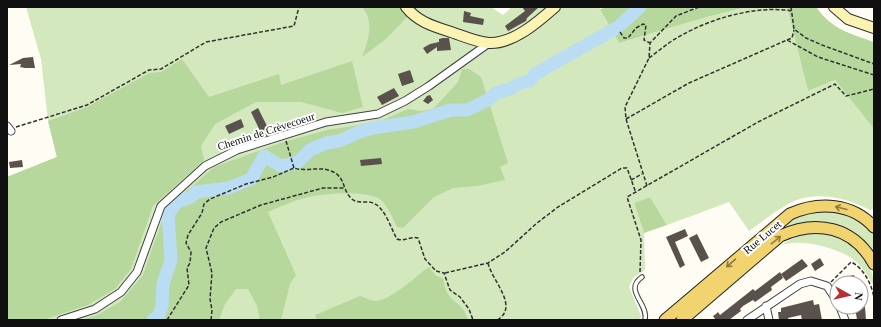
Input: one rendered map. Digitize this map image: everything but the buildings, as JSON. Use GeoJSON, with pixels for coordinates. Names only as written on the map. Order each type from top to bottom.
{"type":"FeatureCollection","features":[{"type":"Feature","properties":{"kind":"main road","name":"Rue Lucet"},"geometry":{"type":"LineString","coordinates":[[665,320],[778,222],[796,211],[820,205],[842,208],[861,216],[874,227]]}},
{"type":"Feature","properties":{"kind":"main road","name":"Rue Lucet"},"geometry":{"type":"LineString","coordinates":[[682,320],[780,236],[793,230],[816,227],[843,233],[856,241],[867,252],[874,264]]}},
{"type":"Feature","properties":{"kind":"street"},"geometry":{"type":"LineString","coordinates":[[406,7],[428,25],[488,42],[512,38],[555,7]]}},
{"type":"Feature","properties":{"kind":"street"},"geometry":{"type":"LineString","coordinates":[[834,7],[848,18],[874,28]]}},
{"type":"Feature","properties":{"kind":"street","name":"Chemin de Crèvecoeur"},"geometry":{"type":"LineString","coordinates":[[61,320],[95,309],[121,292],[137,272],[161,206],[206,166],[237,150],[326,122],[378,114],[385,111],[429,86],[488,42]]}},
{"type":"Feature","properties":{"kind":"street"},"geometry":{"type":"LineString","coordinates":[[747,320],[766,306],[805,282],[811,281],[827,286],[829,289]]}},
{"type":"Feature","properties":{"kind":"street"},"geometry":{"type":"LineString","coordinates":[[766,306],[769,320]]}},
{"type":"Feature","properties":{"kind":"lane"},"geometry":{"type":"LineString","coordinates":[[642,277],[635,285],[635,290],[646,313],[645,320]]}},
{"type":"Feature","properties":{"kind":"path"},"geometry":{"type":"LineString","coordinates":[[10,128],[48,118],[87,105],[148,70],[161,69],[206,42],[294,26],[299,7]]}},
{"type":"Feature","properties":{"kind":"path"},"geometry":{"type":"LineString","coordinates":[[691,10],[695,7]]}},
{"type":"Feature","properties":{"kind":"path"},"geometry":{"type":"LineString","coordinates":[[647,186],[626,119],[625,107],[649,58],[650,43],[676,16],[699,7]]}},
{"type":"Feature","properties":{"kind":"path"},"geometry":{"type":"LineString","coordinates":[[626,119],[690,83],[792,38],[794,29],[791,7]]}},
{"type":"Feature","properties":{"kind":"path"},"geometry":{"type":"LineString","coordinates":[[649,58],[682,35],[720,19],[768,9],[792,11]]}},
{"type":"Feature","properties":{"kind":"path"},"geometry":{"type":"LineString","coordinates":[[620,32],[624,38],[628,38],[636,28],[643,24],[646,25],[644,40],[650,43]]}},
{"type":"Feature","properties":{"kind":"path"},"geometry":{"type":"LineString","coordinates":[[794,29],[806,38],[874,64]]}},
{"type":"Feature","properties":{"kind":"path"},"geometry":{"type":"LineString","coordinates":[[787,40],[818,57],[874,75]]}},
{"type":"Feature","properties":{"kind":"path"},"geometry":{"type":"LineString","coordinates":[[638,280],[641,264],[641,240],[627,197],[758,122],[835,84],[846,96],[874,89]]}},
{"type":"Feature","properties":{"kind":"path"},"geometry":{"type":"LineString","coordinates":[[284,136],[294,168]]}},
{"type":"Feature","properties":{"kind":"path"},"geometry":{"type":"LineString","coordinates":[[167,320],[189,285],[187,268],[190,263],[191,252],[186,243],[188,235],[202,213],[204,204],[210,199],[239,186],[273,177],[294,168],[299,170],[323,168],[333,171],[343,179],[345,188],[351,198],[357,202],[374,203],[381,208],[396,239],[401,241],[415,237],[418,238],[425,258],[436,271],[444,274],[488,264],[505,252],[537,223],[558,207],[622,168],[627,168],[636,193]]}},
{"type":"Feature","properties":{"kind":"path"},"geometry":{"type":"LineString","coordinates":[[631,180],[642,174]]}},
{"type":"Feature","properties":{"kind":"path"},"geometry":{"type":"LineString","coordinates":[[211,320],[212,310],[210,299],[212,273],[206,248],[214,228],[221,222],[261,205],[323,188],[345,188]]}},
{"type":"Feature","properties":{"kind":"path"},"geometry":{"type":"LineString","coordinates":[[827,286],[851,262],[862,273],[872,287],[874,298]]}},
{"type":"Feature","properties":{"kind":"path"},"geometry":{"type":"LineString","coordinates":[[488,264],[489,270],[501,288],[505,305],[505,314],[497,320]]}},
{"type":"Feature","properties":{"kind":"path"},"geometry":{"type":"LineString","coordinates":[[444,274],[450,290],[464,303],[473,320]]}},
{"type":"Feature","properties":{"kind":"green space"},"geometry":{"type":"Polygon","coordinates":[[[26,7],[491,7],[503,15],[512,7],[599,7],[619,43],[707,17],[747,7],[787,7],[808,91],[835,80],[874,129],[874,209],[870,210],[851,202],[831,197],[810,197],[790,203],[749,231],[729,202],[667,225],[650,197],[634,203],[644,233],[645,270],[633,278],[629,287],[641,316],[640,320],[7,320],[7,177],[57,157],[48,121],[41,59],[26,7]]]}},
{"type":"Feature","properties":{"kind":"green space"},"geometry":{"type":"Polygon","coordinates":[[[362,7],[401,7],[408,16],[386,39],[362,57],[368,38],[369,25],[366,13],[362,7]]]}},
{"type":"Feature","properties":{"kind":"green space"},"geometry":{"type":"Polygon","coordinates":[[[608,7],[693,7],[694,9],[699,7],[747,7],[707,17],[619,43],[600,9],[608,7]]]}},
{"type":"Feature","properties":{"kind":"green space"},"geometry":{"type":"Polygon","coordinates":[[[787,7],[816,7],[822,15],[835,26],[874,42],[874,129],[835,80],[808,91],[787,7]]]}},
{"type":"Feature","properties":{"kind":"green space"},"geometry":{"type":"Polygon","coordinates":[[[182,59],[209,97],[279,74],[281,85],[352,61],[363,107],[342,113],[301,102],[256,102],[215,124],[201,146],[204,160],[153,206],[131,269],[115,289],[88,305],[43,320],[7,320],[7,177],[57,157],[48,121],[87,107],[149,73],[161,72],[182,59]]]}},
{"type":"Feature","properties":{"kind":"green space"},"geometry":{"type":"Polygon","coordinates":[[[462,69],[469,69],[481,77],[508,163],[500,167],[505,180],[477,186],[453,188],[434,197],[403,228],[397,227],[388,209],[381,200],[367,195],[346,193],[304,198],[268,212],[296,275],[290,284],[281,320],[260,320],[257,306],[248,289],[236,289],[225,304],[219,320],[82,320],[97,315],[120,302],[143,275],[166,209],[214,167],[283,142],[327,130],[378,122],[408,109],[421,111],[433,109],[458,82],[462,69]]]}},
{"type":"Feature","properties":{"kind":"green space"},"geometry":{"type":"Polygon","coordinates":[[[650,197],[667,225],[644,233],[634,203],[650,197]]]}},
{"type":"Feature","properties":{"kind":"green space"},"geometry":{"type":"Polygon","coordinates":[[[827,211],[854,218],[867,226],[874,236],[874,252],[864,240],[853,232],[828,222],[801,224],[787,228],[774,235],[786,224],[798,217],[811,213],[827,211]]]}},
{"type":"Feature","properties":{"kind":"green space"},"geometry":{"type":"Polygon","coordinates":[[[813,232],[834,237],[854,248],[862,256],[873,275],[874,286],[869,275],[853,259],[838,251],[809,243],[790,243],[780,246],[801,235],[813,232]]]}},
{"type":"Feature","properties":{"kind":"green space"},"geometry":{"type":"Polygon","coordinates":[[[429,267],[436,276],[443,278],[447,292],[451,298],[464,310],[468,320],[317,320],[315,315],[360,296],[375,301],[389,296],[404,287],[429,267]]]}},
{"type":"Feature","properties":{"kind":"waterway"},"geometry":{"type":"LineString","coordinates":[[153,320],[159,315],[162,306],[163,284],[171,260],[168,214],[177,202],[191,197],[196,192],[228,188],[251,179],[264,156],[281,166],[298,162],[310,150],[326,143],[339,141],[359,132],[373,128],[413,122],[451,110],[467,110],[488,100],[496,93],[510,89],[520,83],[530,81],[535,74],[618,27],[640,7]]}}]}
